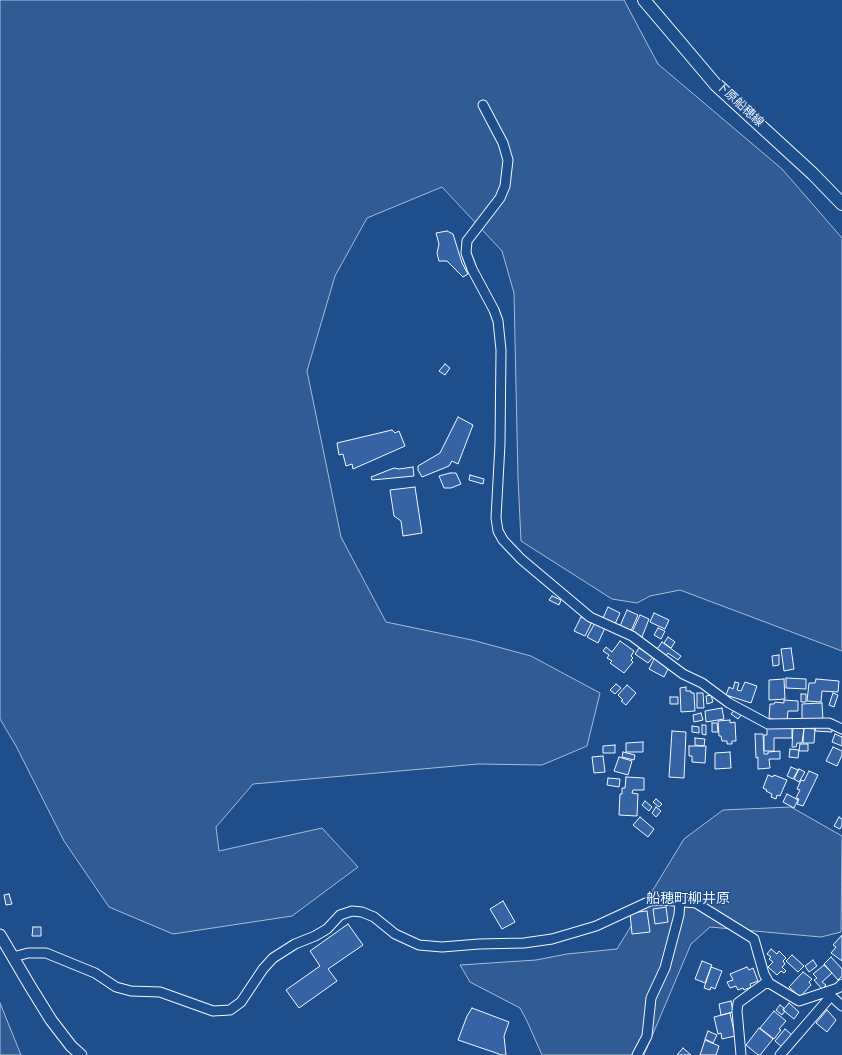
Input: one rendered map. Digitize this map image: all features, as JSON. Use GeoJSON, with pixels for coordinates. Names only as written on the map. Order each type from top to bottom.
{"type":"FeatureCollection","features":[{"type":"Feature","properties":{"kind":"main road","name":"下原船穂線"},"geometry":{"type":"LineString","coordinates":[[644,0],[716,85],[813,174],[842,204]]}},
{"type":"Feature","properties":{"kind":"street"},"geometry":{"type":"LineString","coordinates":[[483,105],[502,143],[508,160],[505,186],[500,198],[466,241],[466,253],[472,269],[498,320],[501,350],[500,444],[496,518],[498,531],[503,540],[521,559],[590,617],[632,636],[683,674],[702,682],[729,703],[768,724],[829,723],[842,729]]}},
{"type":"Feature","properties":{"kind":"street"},"geometry":{"type":"LineString","coordinates":[[13,957],[28,953],[46,953],[95,973],[116,987],[131,991],[160,992],[213,1011],[230,1010],[241,1002],[272,958],[295,944],[315,936],[326,929],[340,915],[352,912],[362,912],[374,917],[395,934],[419,945],[442,947],[524,943],[552,939],[596,926],[650,901],[663,900],[696,903],[754,939],[768,983],[799,1001],[830,994]]}},
{"type":"Feature","properties":{"kind":"street"},"geometry":{"type":"LineString","coordinates":[[637,1055],[646,1036],[651,998],[665,968],[679,915],[680,901]]}},
{"type":"Feature","properties":{"kind":"street"},"geometry":{"type":"LineString","coordinates":[[0,935],[51,1020],[71,1046],[81,1055]]}},
{"type":"Feature","properties":{"kind":"street"},"geometry":{"type":"LineString","coordinates":[[741,1055],[737,1011],[738,1003],[764,984],[768,983]]}},
{"type":"Feature","properties":{"kind":"street"},"geometry":{"type":"LineString","coordinates":[[793,1055],[783,1052],[830,994],[842,984]]}},
{"type":"Feature","properties":{"kind":"street"},"geometry":{"type":"LineString","coordinates":[[830,994],[842,1006]]}},
{"type":"Feature","properties":{"kind":"shaded area"},"geometry":{"type":"Polygon","coordinates":[[[0,0],[624,0],[658,64],[782,169],[842,238],[842,651],[680,590],[650,596],[637,603],[612,599],[521,541],[518,478],[514,293],[502,251],[442,187],[367,218],[335,276],[307,371],[341,537],[386,622],[472,640],[531,656],[600,693],[587,746],[542,765],[478,764],[253,784],[216,827],[219,851],[322,828],[358,867],[292,916],[173,934],[109,907],[64,841],[16,746],[0,719],[0,0]]]}},
{"type":"Feature","properties":{"kind":"shaded area"},"geometry":{"type":"Polygon","coordinates":[[[791,807],[842,836],[841,932],[821,937],[710,927],[691,944],[644,1055],[542,1055],[520,1008],[470,982],[460,965],[536,960],[567,954],[617,949],[684,839],[723,810],[791,807]]]}},
{"type":"Feature","properties":{"kind":"shaded area"},"geometry":{"type":"Polygon","coordinates":[[[0,1003],[21,1055],[0,1055],[0,1003]]]}},
{"type":"Feature","properties":{"kind":"building"},"geometry":{"type":"Polygon","coordinates":[[[447,231],[453,234],[462,263],[468,274],[463,277],[447,261],[439,261],[437,253],[439,244],[436,233],[447,231]]]}},
{"type":"Feature","properties":{"kind":"building"},"geometry":{"type":"Polygon","coordinates":[[[445,364],[450,368],[445,375],[439,371],[445,364]]]}},
{"type":"Feature","properties":{"kind":"building"},"geometry":{"type":"Polygon","coordinates":[[[458,417],[473,425],[458,464],[452,461],[449,466],[422,477],[418,470],[418,466],[440,453],[458,417]]]}},
{"type":"Feature","properties":{"kind":"building"},"geometry":{"type":"Polygon","coordinates":[[[392,430],[395,433],[399,431],[405,446],[353,469],[352,464],[346,466],[343,454],[339,455],[337,443],[392,430]]]}},
{"type":"Feature","properties":{"kind":"building"},"geometry":{"type":"Polygon","coordinates":[[[413,467],[414,476],[372,480],[371,477],[394,468],[399,469],[413,467]]]}},
{"type":"Feature","properties":{"kind":"building"},"geometry":{"type":"Polygon","coordinates":[[[456,473],[461,484],[451,488],[444,488],[439,476],[456,473]]]}},
{"type":"Feature","properties":{"kind":"building"},"geometry":{"type":"Polygon","coordinates":[[[470,475],[484,479],[483,484],[469,480],[470,475]]]}},
{"type":"Feature","properties":{"kind":"building"},"geometry":{"type":"Polygon","coordinates":[[[415,487],[422,533],[403,536],[401,521],[394,516],[390,490],[415,487]]]}},
{"type":"Feature","properties":{"kind":"building"},"geometry":{"type":"Polygon","coordinates":[[[552,596],[561,600],[559,605],[549,600],[552,596]]]}},
{"type":"Feature","properties":{"kind":"building"},"geometry":{"type":"Polygon","coordinates":[[[608,607],[620,613],[615,624],[603,618],[608,607]]]}},
{"type":"Feature","properties":{"kind":"building"},"geometry":{"type":"Polygon","coordinates":[[[627,610],[638,615],[631,631],[620,626],[627,610]]]}},
{"type":"Feature","properties":{"kind":"building"},"geometry":{"type":"Polygon","coordinates":[[[654,613],[669,620],[665,629],[650,622],[654,613]]]}},
{"type":"Feature","properties":{"kind":"building"},"geometry":{"type":"Polygon","coordinates":[[[640,615],[649,619],[642,637],[632,632],[640,615]]]}},
{"type":"Feature","properties":{"kind":"building"},"geometry":{"type":"Polygon","coordinates":[[[581,617],[592,622],[585,636],[574,631],[581,617]]]}},
{"type":"Feature","properties":{"kind":"building"},"geometry":{"type":"Polygon","coordinates":[[[595,623],[605,628],[598,643],[587,637],[595,623]]]}},
{"type":"Feature","properties":{"kind":"building"},"geometry":{"type":"Polygon","coordinates":[[[658,628],[665,631],[661,639],[654,635],[658,628]]]}},
{"type":"Feature","properties":{"kind":"building"},"geometry":{"type":"Polygon","coordinates":[[[668,637],[675,642],[671,648],[664,643],[668,637]]]}},
{"type":"Feature","properties":{"kind":"building"},"geometry":{"type":"Polygon","coordinates":[[[620,641],[634,651],[631,656],[633,658],[631,660],[633,662],[624,673],[610,663],[612,661],[607,658],[609,655],[603,651],[606,647],[612,652],[620,641]]]}},
{"type":"Feature","properties":{"kind":"building"},"geometry":{"type":"Polygon","coordinates":[[[662,642],[681,656],[678,660],[668,653],[666,656],[657,649],[662,642]]]}},
{"type":"Feature","properties":{"kind":"building"},"geometry":{"type":"Polygon","coordinates":[[[639,648],[653,657],[648,663],[635,654],[639,648]]]}},
{"type":"Feature","properties":{"kind":"building"},"geometry":{"type":"Polygon","coordinates":[[[791,648],[794,669],[784,671],[781,649],[791,648]]]}},
{"type":"Feature","properties":{"kind":"building"},"geometry":{"type":"Polygon","coordinates":[[[779,655],[779,665],[773,666],[772,656],[779,655]]]}},
{"type":"Feature","properties":{"kind":"building"},"geometry":{"type":"Polygon","coordinates":[[[655,657],[669,667],[664,677],[649,669],[655,657]]]}},
{"type":"Feature","properties":{"kind":"building"},"geometry":{"type":"Polygon","coordinates":[[[786,678],[806,679],[806,689],[786,688],[786,678]]]}},
{"type":"Feature","properties":{"kind":"building"},"geometry":{"type":"Polygon","coordinates":[[[784,679],[785,699],[769,700],[769,680],[784,679]]]}},
{"type":"Feature","properties":{"kind":"building"},"geometry":{"type":"Polygon","coordinates":[[[816,679],[839,681],[838,692],[822,691],[821,702],[807,701],[809,683],[815,683],[816,679]]]}},
{"type":"Feature","properties":{"kind":"building"},"geometry":{"type":"Polygon","coordinates":[[[735,682],[739,683],[737,690],[741,691],[745,682],[757,686],[751,703],[726,695],[729,687],[733,689],[735,682]]]}},
{"type":"Feature","properties":{"kind":"building"},"geometry":{"type":"Polygon","coordinates":[[[616,684],[621,688],[615,694],[610,690],[616,684]]]}},
{"type":"Feature","properties":{"kind":"building"},"geometry":{"type":"Polygon","coordinates":[[[627,685],[636,693],[626,705],[621,701],[623,700],[618,695],[627,685]]]}},
{"type":"Feature","properties":{"kind":"building"},"geometry":{"type":"Polygon","coordinates":[[[686,687],[686,691],[691,691],[691,693],[694,693],[695,711],[681,712],[680,688],[686,687]]]}},
{"type":"Feature","properties":{"kind":"building"},"geometry":{"type":"Polygon","coordinates":[[[697,693],[703,693],[704,708],[697,708],[697,693]]]}},
{"type":"Feature","properties":{"kind":"building"},"geometry":{"type":"Polygon","coordinates":[[[833,693],[838,695],[834,707],[829,705],[833,693]]]}},
{"type":"Feature","properties":{"kind":"building"},"geometry":{"type":"Polygon","coordinates":[[[801,694],[806,694],[806,702],[801,702],[801,694]]]}},
{"type":"Feature","properties":{"kind":"building"},"geometry":{"type":"Polygon","coordinates":[[[711,695],[713,702],[707,704],[706,696],[711,695]]]}},
{"type":"Feature","properties":{"kind":"building"},"geometry":{"type":"Polygon","coordinates":[[[670,697],[678,697],[678,704],[670,704],[670,697]]]}},
{"type":"Feature","properties":{"kind":"building"},"geometry":{"type":"Polygon","coordinates":[[[784,700],[798,701],[798,711],[788,711],[787,722],[772,721],[772,719],[769,718],[770,704],[774,704],[775,702],[784,703],[784,700]]]}},
{"type":"Feature","properties":{"kind":"building"},"geometry":{"type":"Polygon","coordinates":[[[822,703],[823,721],[802,721],[802,704],[822,703]]]}},
{"type":"Feature","properties":{"kind":"building"},"geometry":{"type":"Polygon","coordinates":[[[722,708],[724,719],[706,722],[705,711],[722,708]]]}},
{"type":"Feature","properties":{"kind":"building"},"geometry":{"type":"Polygon","coordinates":[[[736,708],[743,713],[738,719],[731,714],[736,708]]]}},
{"type":"Feature","properties":{"kind":"building"},"geometry":{"type":"Polygon","coordinates":[[[701,713],[703,720],[694,722],[693,715],[701,713]]]}},
{"type":"Feature","properties":{"kind":"building"},"geometry":{"type":"Polygon","coordinates":[[[730,720],[730,723],[735,722],[736,741],[732,741],[732,744],[727,744],[727,741],[722,741],[721,736],[719,736],[718,721],[730,720]]]}},
{"type":"Feature","properties":{"kind":"building"},"geometry":{"type":"Polygon","coordinates":[[[712,723],[717,723],[718,732],[712,732],[712,723]]]}},
{"type":"Feature","properties":{"kind":"building"},"geometry":{"type":"Polygon","coordinates":[[[702,725],[706,725],[706,735],[702,734],[702,725]]]}},
{"type":"Feature","properties":{"kind":"building"},"geometry":{"type":"Polygon","coordinates":[[[692,726],[699,727],[699,733],[692,732],[692,726]]]}},
{"type":"Feature","properties":{"kind":"building"},"geometry":{"type":"Polygon","coordinates":[[[816,726],[832,727],[832,732],[815,731],[816,726]]]}},
{"type":"Feature","properties":{"kind":"building"},"geometry":{"type":"Polygon","coordinates":[[[767,727],[792,727],[792,738],[774,738],[774,751],[764,751],[764,735],[767,735],[767,727]]]}},
{"type":"Feature","properties":{"kind":"building"},"geometry":{"type":"Polygon","coordinates":[[[793,727],[804,728],[802,743],[797,743],[796,747],[792,747],[793,727]]]}},
{"type":"Feature","properties":{"kind":"building"},"geometry":{"type":"Polygon","coordinates":[[[804,728],[815,729],[814,743],[803,743],[804,728]]]}},
{"type":"Feature","properties":{"kind":"building"},"geometry":{"type":"Polygon","coordinates":[[[672,731],[686,732],[684,778],[669,777],[672,731]]]}},
{"type":"Feature","properties":{"kind":"building"},"geometry":{"type":"Polygon","coordinates":[[[755,734],[763,734],[764,754],[768,754],[768,752],[780,751],[780,759],[769,759],[770,768],[758,769],[755,734]]]}},
{"type":"Feature","properties":{"kind":"building"},"geometry":{"type":"Polygon","coordinates":[[[835,734],[842,737],[842,746],[832,742],[835,734]]]}},
{"type":"Feature","properties":{"kind":"building"},"geometry":{"type":"Polygon","coordinates":[[[695,738],[705,739],[704,746],[695,745],[695,738]]]}},
{"type":"Feature","properties":{"kind":"building"},"geometry":{"type":"Polygon","coordinates":[[[643,742],[643,752],[626,752],[626,743],[643,742]]]}},
{"type":"Feature","properties":{"kind":"building"},"geometry":{"type":"Polygon","coordinates":[[[800,744],[808,744],[808,751],[799,751],[800,744]]]}},
{"type":"Feature","properties":{"kind":"building"},"geometry":{"type":"Polygon","coordinates":[[[615,745],[615,753],[603,753],[603,746],[615,745]]]}},
{"type":"Feature","properties":{"kind":"building"},"geometry":{"type":"Polygon","coordinates":[[[689,746],[706,746],[705,763],[692,762],[692,756],[689,756],[689,746]]]}},
{"type":"Feature","properties":{"kind":"building"},"geometry":{"type":"Polygon","coordinates":[[[833,747],[842,751],[842,755],[837,766],[826,761],[833,747]]]}},
{"type":"Feature","properties":{"kind":"building"},"geometry":{"type":"Polygon","coordinates":[[[790,749],[799,750],[798,758],[789,757],[790,749]]]}},
{"type":"Feature","properties":{"kind":"building"},"geometry":{"type":"Polygon","coordinates":[[[623,752],[635,755],[634,760],[622,757],[623,752]]]}},
{"type":"Feature","properties":{"kind":"building"},"geometry":{"type":"Polygon","coordinates":[[[730,752],[731,768],[715,769],[715,753],[730,752]]]}},
{"type":"Feature","properties":{"kind":"building"},"geometry":{"type":"Polygon","coordinates":[[[603,756],[605,772],[594,773],[592,757],[603,756]]]}},
{"type":"Feature","properties":{"kind":"building"},"geometry":{"type":"Polygon","coordinates":[[[619,757],[632,761],[628,775],[614,771],[619,757]]]}},
{"type":"Feature","properties":{"kind":"building"},"geometry":{"type":"Polygon","coordinates":[[[791,767],[798,770],[793,779],[787,776],[791,767]]]}},
{"type":"Feature","properties":{"kind":"building"},"geometry":{"type":"Polygon","coordinates":[[[799,769],[805,772],[799,782],[794,779],[799,769]]]}},
{"type":"Feature","properties":{"kind":"building"},"geometry":{"type":"Polygon","coordinates":[[[809,771],[818,775],[803,806],[797,804],[799,799],[796,798],[800,790],[797,789],[801,780],[804,781],[809,771]]]}},
{"type":"Feature","properties":{"kind":"building"},"geometry":{"type":"Polygon","coordinates":[[[768,775],[773,777],[774,775],[787,780],[780,796],[777,795],[776,799],[771,797],[772,794],[763,788],[768,775]]]}},
{"type":"Feature","properties":{"kind":"building"},"geometry":{"type":"Polygon","coordinates":[[[626,777],[644,778],[644,790],[633,790],[632,793],[638,794],[637,816],[619,815],[620,794],[622,794],[622,788],[625,788],[626,777]]]}},
{"type":"Feature","properties":{"kind":"building"},"geometry":{"type":"Polygon","coordinates":[[[608,778],[620,779],[619,787],[607,785],[608,778]]]}},
{"type":"Feature","properties":{"kind":"building"},"geometry":{"type":"Polygon","coordinates":[[[787,794],[798,800],[794,808],[783,802],[787,794]]]}},
{"type":"Feature","properties":{"kind":"building"},"geometry":{"type":"Polygon","coordinates":[[[656,799],[662,804],[659,807],[653,802],[656,799]]]}},
{"type":"Feature","properties":{"kind":"building"},"geometry":{"type":"Polygon","coordinates":[[[645,801],[652,807],[649,811],[642,805],[645,801]]]}},
{"type":"Feature","properties":{"kind":"building"},"geometry":{"type":"Polygon","coordinates":[[[656,807],[661,811],[656,817],[652,813],[656,807]]]}},
{"type":"Feature","properties":{"kind":"building"},"geometry":{"type":"Polygon","coordinates":[[[640,817],[654,829],[648,837],[633,825],[640,817]]]}},
{"type":"Feature","properties":{"kind":"building"},"geometry":{"type":"Polygon","coordinates":[[[839,817],[842,819],[840,829],[834,826],[839,817]]]}},
{"type":"Feature","properties":{"kind":"building"},"geometry":{"type":"Polygon","coordinates":[[[9,894],[12,904],[6,905],[4,895],[9,894]]]}},
{"type":"Feature","properties":{"kind":"building"},"geometry":{"type":"Polygon","coordinates":[[[503,901],[515,922],[502,929],[490,909],[503,901]]]}},
{"type":"Feature","properties":{"kind":"building"},"geometry":{"type":"Polygon","coordinates":[[[666,907],[668,922],[655,924],[653,909],[666,907]]]}},
{"type":"Feature","properties":{"kind":"building"},"geometry":{"type":"Polygon","coordinates":[[[647,911],[650,932],[632,934],[630,913],[647,911]]]}},
{"type":"Feature","properties":{"kind":"building"},"geometry":{"type":"Polygon","coordinates":[[[348,924],[363,945],[328,969],[337,981],[299,1008],[286,990],[320,966],[310,951],[348,924]]]}},
{"type":"Feature","properties":{"kind":"building"},"geometry":{"type":"Polygon","coordinates":[[[33,927],[41,927],[41,936],[32,936],[33,927]]]}},
{"type":"Feature","properties":{"kind":"building"},"geometry":{"type":"Polygon","coordinates":[[[842,935],[842,961],[831,953],[836,947],[833,945],[842,935]]]}},
{"type":"Feature","properties":{"kind":"building"},"geometry":{"type":"Polygon","coordinates":[[[771,949],[777,954],[779,951],[786,958],[783,961],[785,964],[782,967],[786,971],[784,973],[781,971],[777,975],[768,967],[773,962],[769,959],[771,957],[767,954],[771,949]]]}},
{"type":"Feature","properties":{"kind":"building"},"geometry":{"type":"Polygon","coordinates":[[[792,955],[804,966],[798,972],[786,961],[792,955]]]}},
{"type":"Feature","properties":{"kind":"building"},"geometry":{"type":"Polygon","coordinates":[[[831,957],[842,969],[842,976],[838,980],[824,964],[831,957]]]}},
{"type":"Feature","properties":{"kind":"building"},"geometry":{"type":"Polygon","coordinates":[[[813,960],[817,966],[809,972],[805,966],[813,960]]]}},
{"type":"Feature","properties":{"kind":"building"},"geometry":{"type":"Polygon","coordinates":[[[702,961],[712,965],[705,983],[695,979],[702,961]]]}},
{"type":"Feature","properties":{"kind":"building"},"geometry":{"type":"Polygon","coordinates":[[[824,965],[832,973],[822,982],[826,985],[822,989],[814,980],[817,978],[813,974],[824,965]]]}},
{"type":"Feature","properties":{"kind":"building"},"geometry":{"type":"Polygon","coordinates":[[[711,967],[722,971],[715,989],[711,987],[710,990],[704,988],[711,967]]]}},
{"type":"Feature","properties":{"kind":"building"},"geometry":{"type":"Polygon","coordinates":[[[747,967],[749,970],[753,968],[758,981],[750,984],[751,987],[744,990],[743,988],[738,990],[736,986],[730,988],[727,982],[733,980],[730,974],[747,967]]]}},
{"type":"Feature","properties":{"kind":"building"},"geometry":{"type":"Polygon","coordinates":[[[803,972],[812,979],[809,982],[811,985],[800,997],[789,987],[803,972]]]}},
{"type":"Feature","properties":{"kind":"building"},"geometry":{"type":"Polygon","coordinates":[[[731,1001],[733,1012],[721,1015],[719,1004],[731,1001]]]}},
{"type":"Feature","properties":{"kind":"building"},"geometry":{"type":"Polygon","coordinates":[[[789,1003],[799,1012],[794,1019],[783,1010],[789,1003]]]}},
{"type":"Feature","properties":{"kind":"building"},"geometry":{"type":"Polygon","coordinates":[[[780,1005],[785,1011],[782,1015],[776,1010],[780,1005]]]}},
{"type":"Feature","properties":{"kind":"building"},"geometry":{"type":"Polygon","coordinates":[[[472,1008],[509,1022],[504,1036],[506,1055],[458,1040],[467,1016],[472,1008]]]}},
{"type":"Feature","properties":{"kind":"building"},"geometry":{"type":"Polygon","coordinates":[[[827,1010],[836,1020],[827,1032],[816,1023],[827,1010]]]}},
{"type":"Feature","properties":{"kind":"building"},"geometry":{"type":"Polygon","coordinates":[[[774,1011],[786,1021],[779,1029],[781,1030],[774,1039],[760,1028],[774,1011]]]}},
{"type":"Feature","properties":{"kind":"building"},"geometry":{"type":"Polygon","coordinates":[[[730,1013],[735,1036],[722,1039],[721,1033],[718,1034],[714,1017],[730,1013]]]}},
{"type":"Feature","properties":{"kind":"building"},"geometry":{"type":"Polygon","coordinates":[[[759,1028],[773,1039],[760,1055],[758,1055],[746,1045],[759,1028]]]}},
{"type":"Feature","properties":{"kind":"building"},"geometry":{"type":"Polygon","coordinates":[[[785,1029],[792,1035],[782,1047],[775,1041],[785,1029]]]}},
{"type":"Feature","properties":{"kind":"building"},"geometry":{"type":"Polygon","coordinates":[[[708,1031],[717,1035],[713,1043],[705,1039],[708,1031]]]}},
{"type":"Feature","properties":{"kind":"building"},"geometry":{"type":"Polygon","coordinates":[[[705,1040],[719,1046],[716,1055],[700,1055],[705,1040]]]}},
{"type":"Feature","properties":{"kind":"building"},"geometry":{"type":"Polygon","coordinates":[[[683,1048],[691,1055],[677,1055],[683,1048]]]}},
{"type":"Feature","properties":{"kind":"district","name":"船穂町柳井原"},"geometry":{"type":"Point","coordinates":[688,900]}}]}
